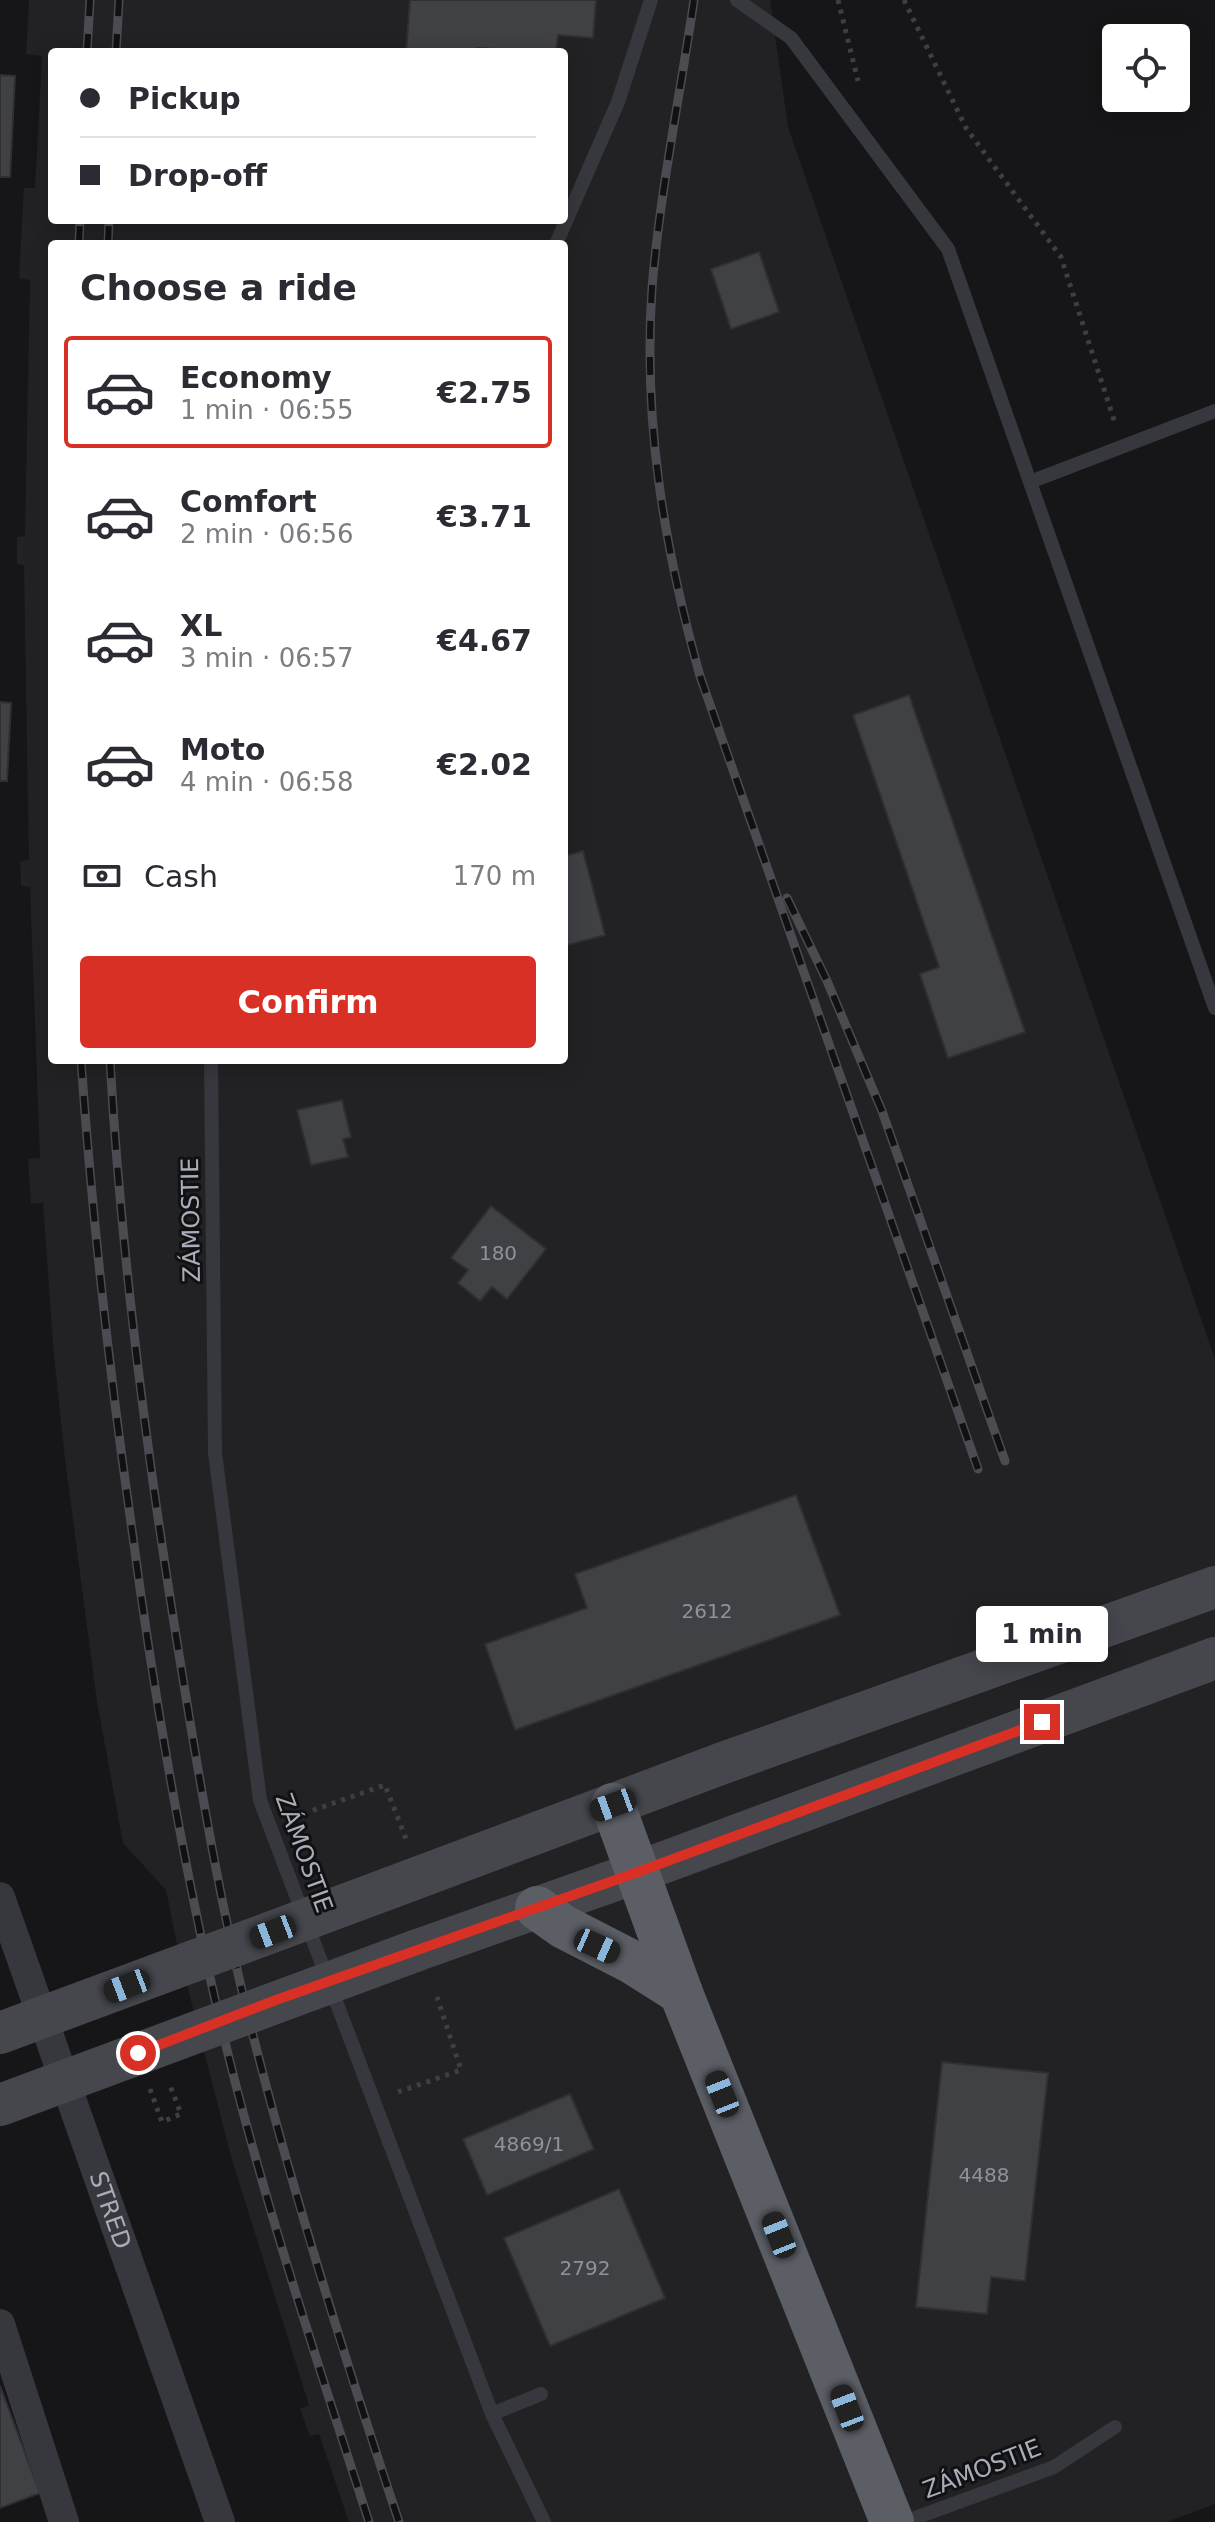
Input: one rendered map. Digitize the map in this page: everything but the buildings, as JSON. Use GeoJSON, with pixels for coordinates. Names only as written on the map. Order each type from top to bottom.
{"type":"FeatureCollection","features":[{"type":"Feature","properties":{"kind":"highway"},"geometry":{"type":"LineString","coordinates":[[613,1805],[681,1993],[892,2522]]}},
{"type":"Feature","properties":{"kind":"highway"},"geometry":{"type":"LineString","coordinates":[[537,1908],[564,1927],[632,1962],[681,1993]]}},
{"type":"Feature","properties":{"kind":"main road"},"geometry":{"type":"LineString","coordinates":[[0,2033],[613,1805],[1215,1587]]}},
{"type":"Feature","properties":{"kind":"main road"},"geometry":{"type":"LineString","coordinates":[[0,2105],[1215,1658]]}},
{"type":"Feature","properties":{"kind":"street","name":"STRED"},"geometry":{"type":"LineString","coordinates":[[0,1897],[220,2522]]}},
{"type":"Feature","properties":{"kind":"street"},"geometry":{"type":"LineString","coordinates":[[0,2324],[64,2522]]}},
{"type":"Feature","properties":{"kind":"lane"},"geometry":{"type":"LineString","coordinates":[[568,217],[618,102],[651,0]]}},
{"type":"Feature","properties":{"kind":"lane"},"geometry":{"type":"LineString","coordinates":[[737,0],[791,38],[948,249],[1215,1008]]}},
{"type":"Feature","properties":{"kind":"lane"},"geometry":{"type":"LineString","coordinates":[[1030,482],[1215,411]]}},
{"type":"Feature","properties":{"kind":"lane","name":"ZÁMOSTIE"},"geometry":{"type":"LineString","coordinates":[[211,1064],[215,1453],[260,1800],[492,2414],[544,2522]]}},
{"type":"Feature","properties":{"kind":"lane"},"geometry":{"type":"LineString","coordinates":[[492,2414],[541,2394]]}},
{"type":"Feature","properties":{"kind":"lane","name":"ZÁMOSTIE"},"geometry":{"type":"LineString","coordinates":[[904,2522],[1054,2467],[1115,2427]]}},
{"type":"Feature","properties":{"kind":"path"},"geometry":{"type":"LineString","coordinates":[[838,0],[860,91]]}},
{"type":"Feature","properties":{"kind":"path"},"geometry":{"type":"LineString","coordinates":[[904,0],[966,128],[1061,257],[1123,447]]}},
{"type":"Feature","properties":{"kind":"path"},"geometry":{"type":"LineString","coordinates":[[292,1818],[385,1785],[409,1847]]}},
{"type":"Feature","properties":{"kind":"path"},"geometry":{"type":"LineString","coordinates":[[396,2093],[461,2070],[437,1997]]}},
{"type":"Feature","properties":{"kind":"path"},"geometry":{"type":"LineString","coordinates":[[149,2087],[162,2122],[181,2114],[165,2073]]}},
{"type":"Feature","properties":{"kind":"shaded area"},"geometry":{"type":"Polygon","coordinates":[[[29,0],[770,0],[788,127],[1215,1359],[1215,2504],[1167,2522],[349,2522],[319,2434],[310,2436],[300,2409],[309,2405],[232,2160],[179,1954],[166,1890],[123,1843],[97,1702],[65,1459],[43,1203],[31,1204],[28,1159],[40,1158],[30,887],[21,886],[20,861],[29,860],[24,565],[17,564],[17,537],[25,536],[30,280],[19,278],[24,188],[35,188],[42,56],[26,54],[29,0]]]}},
{"type":"Feature","properties":{"kind":"railway"},"geometry":{"type":"LineString","coordinates":[[87,48],[90,0]]}},
{"type":"Feature","properties":{"kind":"railway"},"geometry":{"type":"LineString","coordinates":[[116,48],[119,0]]}},
{"type":"Feature","properties":{"kind":"railway"},"geometry":{"type":"LineString","coordinates":[[694,0],[665,180],[652,288],[650,338],[659,484],[676,580],[700,676],[978,1469]]}},
{"type":"Feature","properties":{"kind":"railway"},"geometry":{"type":"LineString","coordinates":[[79,240],[80,224]]}},
{"type":"Feature","properties":{"kind":"railway"},"geometry":{"type":"LineString","coordinates":[[108,240],[109,224]]}},
{"type":"Feature","properties":{"kind":"railway"},"geometry":{"type":"LineString","coordinates":[[787,898],[827,981],[882,1111],[1005,1461]]}},
{"type":"Feature","properties":{"kind":"railway"},"geometry":{"type":"LineString","coordinates":[[81,1064],[108,1350],[123,1465],[150,1659],[186,1861],[214,1995],[261,2178],[369,2522]]}},
{"type":"Feature","properties":{"kind":"railway"},"geometry":{"type":"LineString","coordinates":[[110,1064],[128,1279],[145,1424],[177,1642],[221,1896],[243,1997],[288,2167],[399,2522]]}},
{"type":"Feature","properties":{"kind":"route"},"geometry":{"type":"LineString","coordinates":[[138,2053],[1042,1722]]}}]}
